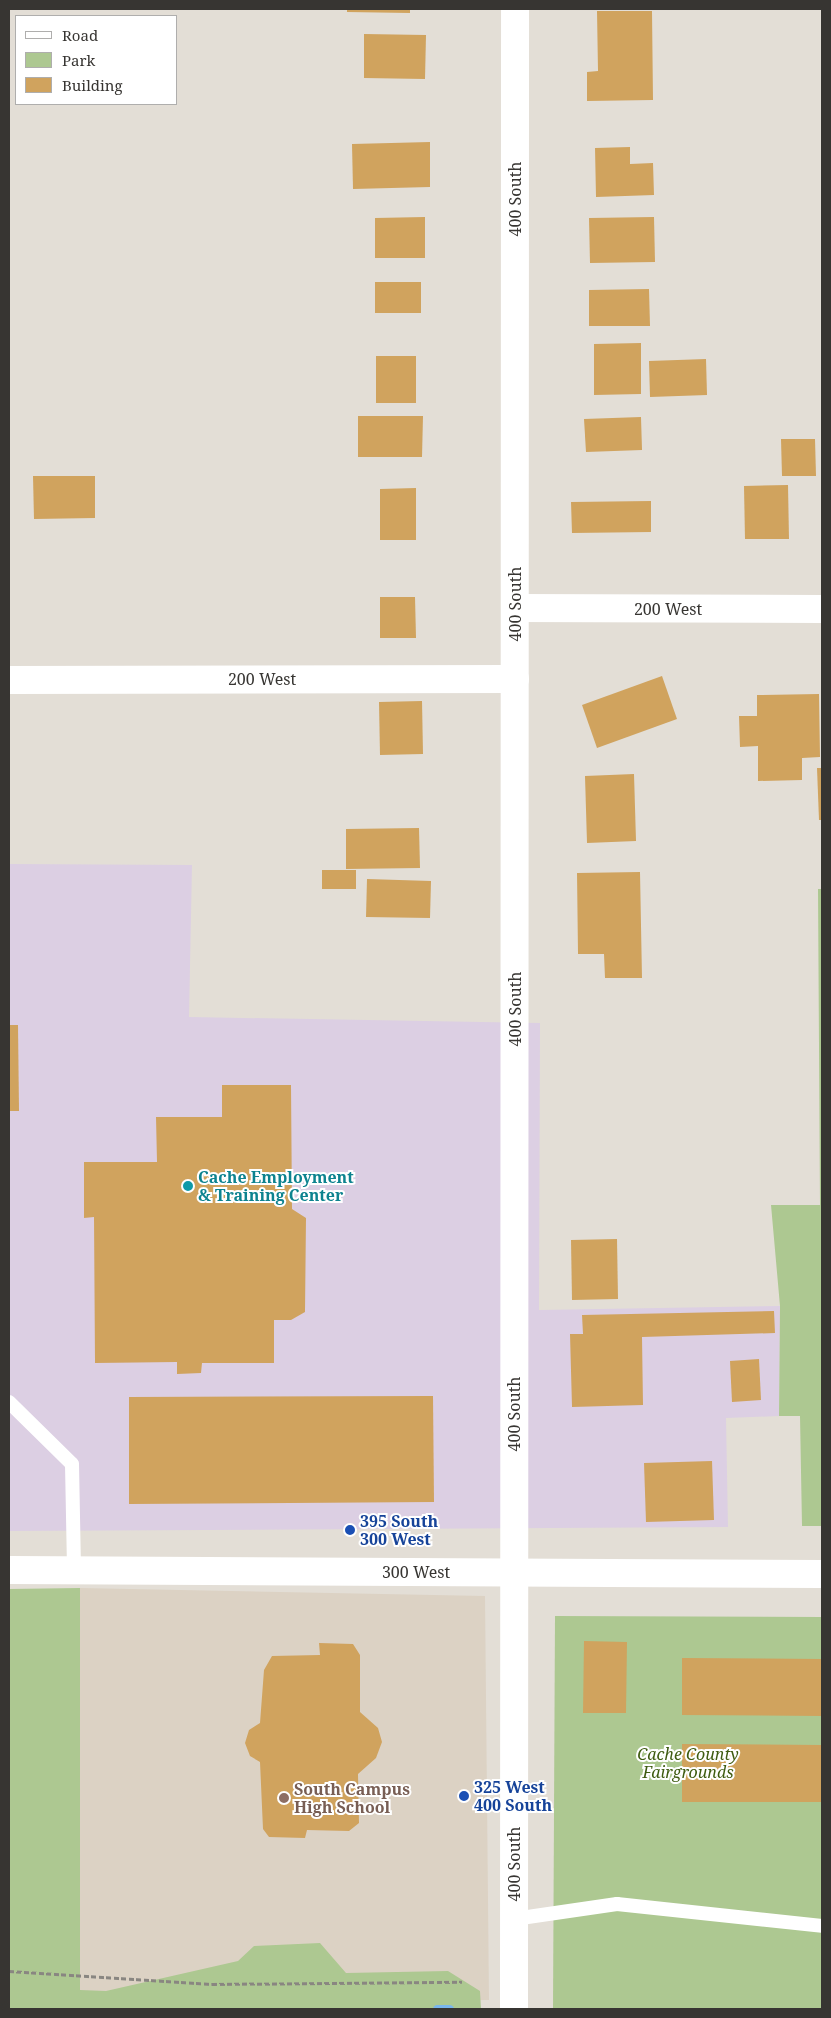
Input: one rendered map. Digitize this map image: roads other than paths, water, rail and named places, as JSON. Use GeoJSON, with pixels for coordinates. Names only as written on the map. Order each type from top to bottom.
{"type":"FeatureCollection","features":[{"type":"Feature","properties":{"kind":"street","name":"400 South"},"geometry":{"type":"LineString","coordinates":[[514,2009],[515,9]]}},
{"type":"Feature","properties":{"kind":"street","name":"200 West"},"geometry":{"type":"LineString","coordinates":[[514,608],[822,609]]}},
{"type":"Feature","properties":{"kind":"street","name":"200 West"},"geometry":{"type":"LineString","coordinates":[[9,680],[515,679]]}},
{"type":"Feature","properties":{"kind":"street","name":"300 West"},"geometry":{"type":"LineString","coordinates":[[9,1570],[514,1574],[822,1574]]}},
{"type":"Feature","properties":{"kind":"lane"},"geometry":{"type":"LineString","coordinates":[[9,1402],[72,1464],[74,1571]]}},
{"type":"Feature","properties":{"kind":"lane"},"geometry":{"type":"LineString","coordinates":[[514,1919],[617,1904],[822,1926]]}},
{"type":"Feature","properties":{"kind":"waterway"},"geometry":{"type":"LineString","coordinates":[[437,2009],[449,2009]]}},
{"type":"Feature","properties":{"kind":"place","name":"Cache Employment & Training Center"},"geometry":{"type":"Point","coordinates":[188,1186]}},
{"type":"Feature","properties":{"kind":"place","name":"395 South 300 West"},"geometry":{"type":"Point","coordinates":[350,1530]}},
{"type":"Feature","properties":{"kind":"place","name":"325 West 400 South"},"geometry":{"type":"Point","coordinates":[464,1796]}},
{"type":"Feature","properties":{"kind":"place","name":"South Campus High School"},"geometry":{"type":"Point","coordinates":[284,1798]}},
{"type":"Feature","properties":{"kind":"park label","name":"Cache County Fairgrounds"},"geometry":{"type":"Point","coordinates":[688,1763]}}]}
